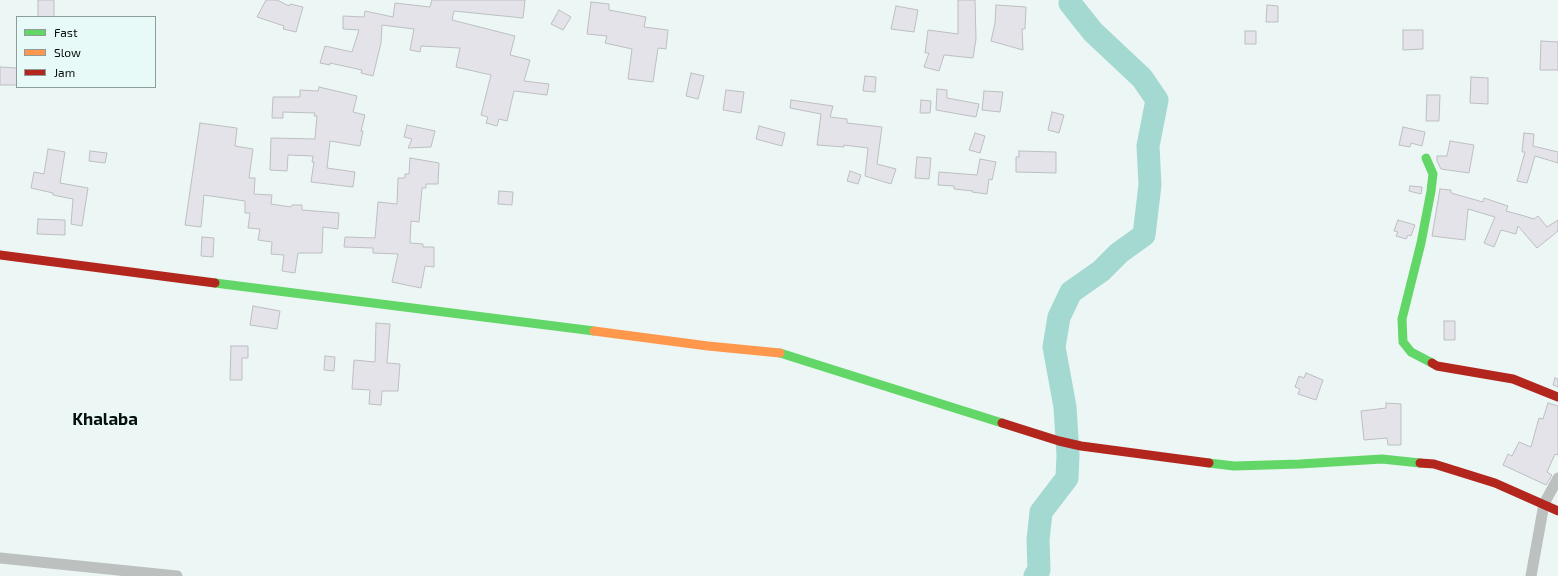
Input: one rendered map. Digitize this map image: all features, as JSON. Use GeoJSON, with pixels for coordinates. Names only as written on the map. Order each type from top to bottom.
{"type":"FeatureCollection","features":[{"type":"Feature","properties":{"kind":"street"},"geometry":{"type":"LineString","coordinates":[[1426,158],[1433,174],[1431,191],[1421,243],[1402,319],[1403,342],[1411,352],[1437,366],[1513,379],[1558,397]]}},
{"type":"Feature","properties":{"kind":"street"},"geometry":{"type":"LineString","coordinates":[[0,255],[708,346],[779,353],[1059,441],[1081,446],[1234,466],[1382,459],[1434,464],[1495,483],[1558,511]]}},
{"type":"Feature","properties":{"kind":"street"},"geometry":{"type":"LineString","coordinates":[[1531,576],[1544,504],[1558,478]]}},
{"type":"Feature","properties":{"kind":"street"},"geometry":{"type":"LineString","coordinates":[[0,558],[176,576]]}},
{"type":"Feature","properties":{"kind":"building"},"geometry":{"type":"Polygon","coordinates":[[[38,0],[54,0],[54,16],[38,16],[38,0]]]}},
{"type":"Feature","properties":{"kind":"building"},"geometry":{"type":"Polygon","coordinates":[[[266,0],[277,0],[289,6],[290,4],[303,7],[296,32],[283,29],[284,26],[257,17],[266,0]]]}},
{"type":"Feature","properties":{"kind":"building"},"geometry":{"type":"Polygon","coordinates":[[[432,0],[525,0],[523,18],[454,11],[452,20],[515,36],[510,55],[530,60],[524,81],[549,84],[547,95],[514,91],[507,121],[499,119],[497,126],[486,123],[488,117],[481,115],[491,75],[456,67],[460,48],[421,46],[420,52],[410,50],[414,29],[382,25],[381,43],[373,76],[361,73],[362,70],[330,63],[330,65],[320,63],[325,46],[352,52],[359,30],[343,29],[343,16],[364,17],[365,11],[393,17],[395,3],[430,7],[432,0]]]}},
{"type":"Feature","properties":{"kind":"building"},"geometry":{"type":"Polygon","coordinates":[[[958,0],[975,0],[976,39],[973,58],[944,55],[939,71],[924,67],[929,53],[925,53],[928,30],[958,34],[958,0]]]}},
{"type":"Feature","properties":{"kind":"building"},"geometry":{"type":"Polygon","coordinates":[[[591,2],[609,4],[609,10],[646,17],[644,27],[668,30],[666,49],[658,48],[653,82],[628,79],[632,49],[605,43],[607,36],[587,34],[591,2]]]}},
{"type":"Feature","properties":{"kind":"building"},"geometry":{"type":"Polygon","coordinates":[[[996,5],[1026,7],[1025,29],[1022,29],[1023,50],[991,41],[995,23],[996,5]]]}},
{"type":"Feature","properties":{"kind":"building"},"geometry":{"type":"Polygon","coordinates":[[[1267,5],[1278,6],[1278,22],[1266,22],[1267,5]]]}},
{"type":"Feature","properties":{"kind":"building"},"geometry":{"type":"Polygon","coordinates":[[[896,6],[918,10],[914,32],[891,29],[896,6]]]}},
{"type":"Feature","properties":{"kind":"building"},"geometry":{"type":"Polygon","coordinates":[[[559,10],[571,17],[563,30],[551,24],[559,10]]]}},
{"type":"Feature","properties":{"kind":"building"},"geometry":{"type":"Polygon","coordinates":[[[1403,30],[1423,30],[1423,49],[1403,50],[1403,30]]]}},
{"type":"Feature","properties":{"kind":"building"},"geometry":{"type":"Polygon","coordinates":[[[1245,31],[1256,31],[1256,44],[1245,44],[1245,31]]]}},
{"type":"Feature","properties":{"kind":"building"},"geometry":{"type":"Polygon","coordinates":[[[1541,41],[1558,42],[1558,70],[1540,70],[1541,41]]]}},
{"type":"Feature","properties":{"kind":"building"},"geometry":{"type":"Polygon","coordinates":[[[0,67],[16,68],[16,85],[0,85],[0,67]]]}},
{"type":"Feature","properties":{"kind":"building"},"geometry":{"type":"Polygon","coordinates":[[[691,73],[704,76],[698,99],[686,96],[691,73]]]}},
{"type":"Feature","properties":{"kind":"building"},"geometry":{"type":"Polygon","coordinates":[[[865,76],[876,77],[875,92],[863,91],[865,76]]]}},
{"type":"Feature","properties":{"kind":"building"},"geometry":{"type":"Polygon","coordinates":[[[1471,77],[1488,78],[1488,104],[1470,103],[1471,77]]]}},
{"type":"Feature","properties":{"kind":"building"},"geometry":{"type":"Polygon","coordinates":[[[319,87],[357,96],[353,112],[365,115],[361,131],[363,131],[360,146],[330,141],[327,168],[355,172],[353,187],[311,182],[314,162],[312,162],[313,156],[288,155],[287,171],[270,170],[271,138],[315,139],[317,116],[314,116],[315,113],[283,112],[283,118],[272,118],[273,97],[300,97],[300,90],[318,91],[319,87]]]}},
{"type":"Feature","properties":{"kind":"building"},"geometry":{"type":"Polygon","coordinates":[[[937,89],[947,90],[947,98],[979,104],[976,117],[936,110],[937,89]]]}},
{"type":"Feature","properties":{"kind":"building"},"geometry":{"type":"Polygon","coordinates":[[[726,90],[744,92],[741,113],[723,110],[726,90]]]}},
{"type":"Feature","properties":{"kind":"building"},"geometry":{"type":"Polygon","coordinates":[[[984,91],[1003,92],[1000,112],[982,110],[984,91]]]}},
{"type":"Feature","properties":{"kind":"building"},"geometry":{"type":"Polygon","coordinates":[[[1427,95],[1440,95],[1439,121],[1426,121],[1427,95]]]}},
{"type":"Feature","properties":{"kind":"building"},"geometry":{"type":"Polygon","coordinates":[[[791,100],[833,106],[830,117],[847,119],[847,123],[882,127],[877,164],[896,169],[891,184],[865,176],[868,148],[844,145],[844,147],[817,145],[821,114],[790,108],[791,100]]]}},
{"type":"Feature","properties":{"kind":"building"},"geometry":{"type":"Polygon","coordinates":[[[921,100],[931,101],[930,113],[920,113],[921,100]]]}},
{"type":"Feature","properties":{"kind":"building"},"geometry":{"type":"Polygon","coordinates":[[[1052,112],[1064,115],[1059,133],[1048,130],[1052,112]]]}},
{"type":"Feature","properties":{"kind":"building"},"geometry":{"type":"Polygon","coordinates":[[[200,123],[237,128],[235,146],[253,149],[249,178],[255,178],[254,194],[272,195],[271,204],[291,207],[292,205],[302,205],[302,210],[339,213],[338,229],[323,227],[322,253],[298,253],[295,273],[282,271],[284,255],[271,254],[272,242],[258,240],[260,229],[248,228],[250,213],[245,213],[245,201],[204,195],[201,227],[185,225],[200,123]]]}},
{"type":"Feature","properties":{"kind":"building"},"geometry":{"type":"Polygon","coordinates":[[[407,125],[435,131],[431,147],[408,148],[412,139],[404,137],[407,125]]]}},
{"type":"Feature","properties":{"kind":"building"},"geometry":{"type":"Polygon","coordinates":[[[759,126],[785,133],[782,146],[756,139],[759,126]]]}},
{"type":"Feature","properties":{"kind":"building"},"geometry":{"type":"Polygon","coordinates":[[[1403,127],[1425,132],[1422,146],[1411,143],[1410,147],[1399,145],[1403,127]]]}},
{"type":"Feature","properties":{"kind":"building"},"geometry":{"type":"Polygon","coordinates":[[[975,133],[985,136],[980,153],[969,150],[975,133]]]}},
{"type":"Feature","properties":{"kind":"building"},"geometry":{"type":"Polygon","coordinates":[[[1524,133],[1534,134],[1533,146],[1558,152],[1558,163],[1535,156],[1527,183],[1517,181],[1525,152],[1522,152],[1524,133]]]}},
{"type":"Feature","properties":{"kind":"building"},"geometry":{"type":"Polygon","coordinates":[[[1450,141],[1474,145],[1469,173],[1441,169],[1437,161],[1437,156],[1447,156],[1450,141]]]}},
{"type":"Feature","properties":{"kind":"building"},"geometry":{"type":"Polygon","coordinates":[[[48,149],[65,152],[60,183],[88,188],[82,226],[71,224],[73,199],[31,188],[34,172],[44,174],[48,149]]]}},
{"type":"Feature","properties":{"kind":"building"},"geometry":{"type":"Polygon","coordinates":[[[90,151],[107,153],[105,163],[89,161],[90,151]]]}},
{"type":"Feature","properties":{"kind":"building"},"geometry":{"type":"Polygon","coordinates":[[[1019,151],[1056,152],[1056,173],[1016,172],[1016,157],[1019,157],[1019,151]]]}},
{"type":"Feature","properties":{"kind":"building"},"geometry":{"type":"Polygon","coordinates":[[[917,157],[931,158],[929,179],[915,178],[917,157]]]}},
{"type":"Feature","properties":{"kind":"building"},"geometry":{"type":"Polygon","coordinates":[[[410,158],[439,163],[438,184],[426,184],[426,188],[422,188],[419,222],[411,221],[410,243],[423,244],[423,247],[434,247],[434,267],[425,266],[421,288],[392,282],[398,254],[373,253],[373,248],[344,247],[345,237],[375,238],[378,202],[397,204],[398,178],[405,178],[405,174],[409,174],[410,158]]]}},
{"type":"Feature","properties":{"kind":"building"},"geometry":{"type":"Polygon","coordinates":[[[980,159],[996,162],[992,180],[989,179],[987,194],[954,189],[954,186],[938,185],[939,172],[977,175],[980,159]]]}},
{"type":"Feature","properties":{"kind":"building"},"geometry":{"type":"Polygon","coordinates":[[[850,171],[861,175],[858,184],[847,181],[850,171]]]}},
{"type":"Feature","properties":{"kind":"building"},"geometry":{"type":"Polygon","coordinates":[[[1410,186],[1422,187],[1421,194],[1409,191],[1410,186]]]}},
{"type":"Feature","properties":{"kind":"building"},"geometry":{"type":"Polygon","coordinates":[[[1440,189],[1451,190],[1451,193],[1483,202],[1484,198],[1508,206],[1506,211],[1534,219],[1538,216],[1547,227],[1558,220],[1558,231],[1537,248],[1518,226],[1516,234],[1501,230],[1494,247],[1484,243],[1495,217],[1468,209],[1465,240],[1432,236],[1440,189]]]}},
{"type":"Feature","properties":{"kind":"building"},"geometry":{"type":"Polygon","coordinates":[[[499,191],[513,192],[512,205],[498,204],[499,191]]]}},
{"type":"Feature","properties":{"kind":"building"},"geometry":{"type":"Polygon","coordinates":[[[38,219],[65,220],[65,235],[37,234],[38,219]]]}},
{"type":"Feature","properties":{"kind":"building"},"geometry":{"type":"Polygon","coordinates":[[[1398,220],[1415,225],[1411,236],[1408,235],[1406,239],[1396,236],[1398,232],[1394,231],[1398,220]]]}},
{"type":"Feature","properties":{"kind":"building"},"geometry":{"type":"Polygon","coordinates":[[[202,237],[214,238],[213,257],[201,256],[202,237]]]}},
{"type":"Feature","properties":{"kind":"building"},"geometry":{"type":"Polygon","coordinates":[[[253,306],[280,311],[277,329],[250,325],[253,306]]]}},
{"type":"Feature","properties":{"kind":"building"},"geometry":{"type":"Polygon","coordinates":[[[1444,321],[1455,321],[1455,340],[1444,340],[1444,321]]]}},
{"type":"Feature","properties":{"kind":"building"},"geometry":{"type":"Polygon","coordinates":[[[376,323],[390,324],[387,363],[400,364],[398,391],[382,391],[381,405],[369,404],[370,390],[352,389],[354,360],[375,362],[376,323]]]}},
{"type":"Feature","properties":{"kind":"building"},"geometry":{"type":"Polygon","coordinates":[[[231,346],[248,346],[248,358],[242,358],[242,380],[230,380],[231,346]]]}},
{"type":"Feature","properties":{"kind":"building"},"geometry":{"type":"Polygon","coordinates":[[[325,356],[335,357],[334,371],[324,370],[325,356]]]}},
{"type":"Feature","properties":{"kind":"building"},"geometry":{"type":"Polygon","coordinates":[[[1306,373],[1323,380],[1316,400],[1298,394],[1300,389],[1295,387],[1299,376],[1304,378],[1306,373]]]}},
{"type":"Feature","properties":{"kind":"building"},"geometry":{"type":"Polygon","coordinates":[[[1555,378],[1558,379],[1558,387],[1553,385],[1555,378]]]}},
{"type":"Feature","properties":{"kind":"building"},"geometry":{"type":"Polygon","coordinates":[[[1386,403],[1401,404],[1401,445],[1388,445],[1387,438],[1364,440],[1361,411],[1386,408],[1386,403]]]}},
{"type":"Feature","properties":{"kind":"building"},"geometry":{"type":"Polygon","coordinates":[[[1548,403],[1558,406],[1558,455],[1555,454],[1547,472],[1552,475],[1546,485],[1503,465],[1508,454],[1512,456],[1519,442],[1531,447],[1539,418],[1543,419],[1548,403]]]}},
{"type":"Feature","properties":{"kind":"waterway"},"geometry":{"type":"LineString","coordinates":[[1035,576],[1039,570],[1038,540],[1041,512],[1067,478],[1068,455],[1065,407],[1054,347],[1059,317],[1071,292],[1101,271],[1119,253],[1144,235],[1150,185],[1148,146],[1157,100],[1142,78],[1093,32],[1070,3],[1071,0]]}},
{"type":"Feature","properties":{"kind":"traffic: fast"},"geometry":{"type":"LineString","coordinates":[[1426,158],[1433,174],[1431,191],[1421,243],[1402,319],[1403,342],[1411,352],[1432,363]]}},
{"type":"Feature","properties":{"kind":"traffic: fast"},"geometry":{"type":"LineString","coordinates":[[215,283],[594,331]]}},
{"type":"Feature","properties":{"kind":"traffic: fast"},"geometry":{"type":"LineString","coordinates":[[780,353],[1002,423]]}},
{"type":"Feature","properties":{"kind":"traffic: fast"},"geometry":{"type":"LineString","coordinates":[[1209,463],[1234,466],[1382,459],[1420,463]]}},
{"type":"Feature","properties":{"kind":"traffic: slow"},"geometry":{"type":"LineString","coordinates":[[594,331],[708,346],[780,353]]}},
{"type":"Feature","properties":{"kind":"traffic: jam"},"geometry":{"type":"LineString","coordinates":[[0,255],[215,283]]}},
{"type":"Feature","properties":{"kind":"traffic: jam"},"geometry":{"type":"LineString","coordinates":[[1432,363],[1437,366],[1513,379],[1558,397]]}},
{"type":"Feature","properties":{"kind":"traffic: jam"},"geometry":{"type":"LineString","coordinates":[[1002,423],[1059,441],[1081,446],[1209,463]]}},
{"type":"Feature","properties":{"kind":"traffic: jam"},"geometry":{"type":"LineString","coordinates":[[1420,463],[1434,464],[1495,483],[1558,511]]}},
{"type":"Feature","properties":{"kind":"district","name":"Khalaba"},"geometry":{"type":"Point","coordinates":[105,419]}}]}
